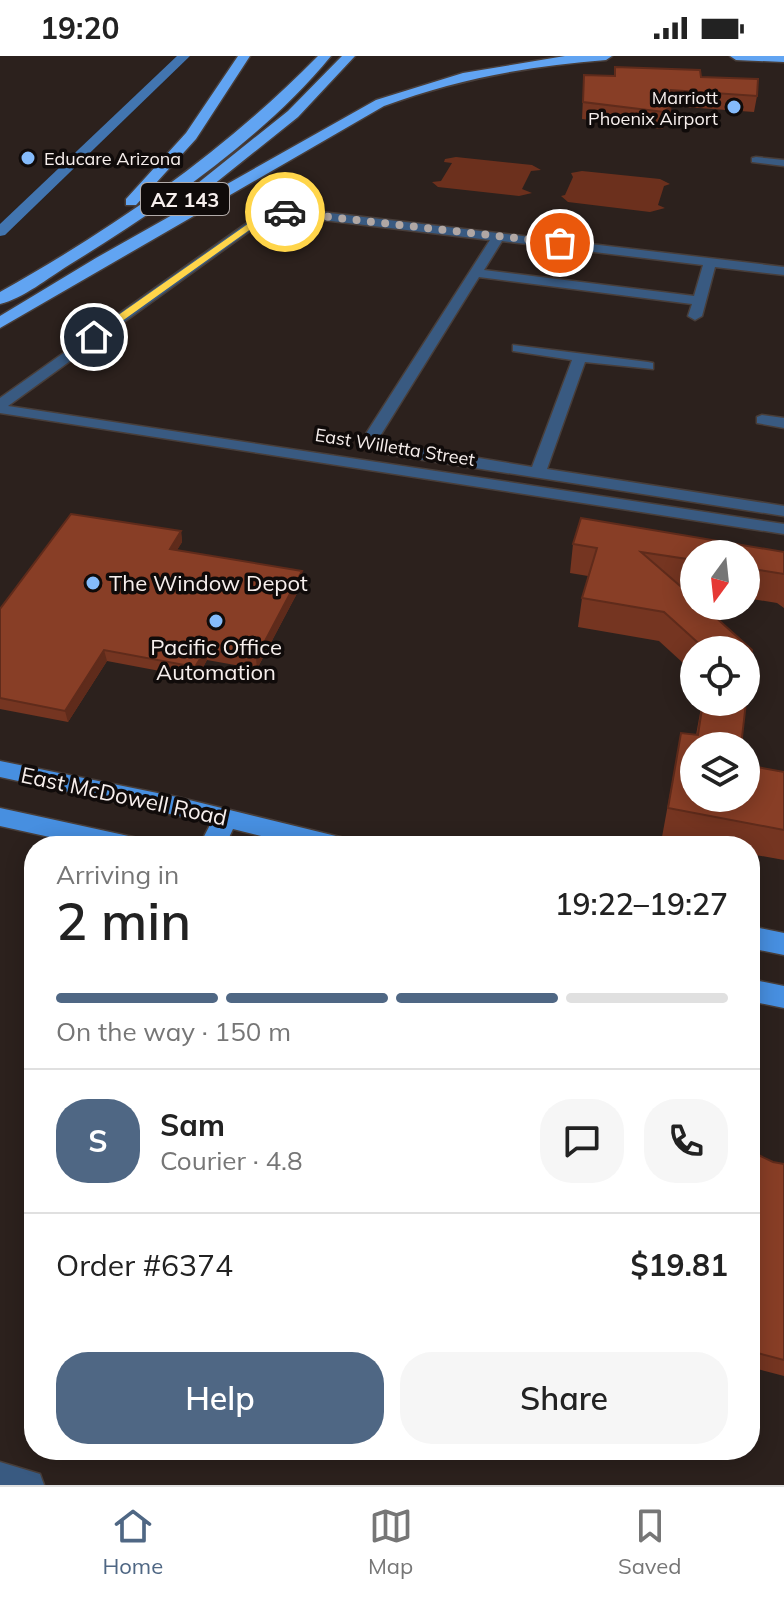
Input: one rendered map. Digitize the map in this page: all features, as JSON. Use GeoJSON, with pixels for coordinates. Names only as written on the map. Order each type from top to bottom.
{"type":"FeatureCollection","features":[{"type":"Feature","properties":{"kind":"highway"},"geometry":{"type":"LineString","coordinates":[[0,296],[87,238],[132,201],[191,136],[244,56]]}},
{"type":"Feature","properties":{"kind":"highway","name":"AZ 143"},"geometry":{"type":"LineString","coordinates":[[0,296],[88,245],[206,163],[258,121],[325,56]]}},
{"type":"Feature","properties":{"kind":"highway","name":"AZ 143"},"geometry":{"type":"LineString","coordinates":[[0,314],[168,211],[218,175],[293,114],[349,56]]}},
{"type":"Feature","properties":{"kind":"highway"},"geometry":{"type":"LineString","coordinates":[[0,323],[112,255],[380,103],[420,88],[478,73],[534,63],[606,56]]}},
{"type":"Feature","properties":{"kind":"highway"},"geometry":{"type":"LineString","coordinates":[[736,56],[784,58]]}},
{"type":"Feature","properties":{"kind":"main road","name":"East McDowell Road"},"geometry":{"type":"LineString","coordinates":[[0,769],[226,818],[275,836]]}},
{"type":"Feature","properties":{"kind":"main road"},"geometry":{"type":"LineString","coordinates":[[0,817],[87,836]]}},
{"type":"Feature","properties":{"kind":"main road"},"geometry":{"type":"LineString","coordinates":[[217,836],[226,818]]}},
{"type":"Feature","properties":{"kind":"main road"},"geometry":{"type":"LineString","coordinates":[[760,939],[784,944]]}},
{"type":"Feature","properties":{"kind":"main road"},"geometry":{"type":"LineString","coordinates":[[760,992],[784,997]]}},
{"type":"Feature","properties":{"kind":"street"},"geometry":{"type":"LineString","coordinates":[[756,160],[784,163]]}},
{"type":"Feature","properties":{"kind":"street"},"geometry":{"type":"LineString","coordinates":[[0,407],[271,210],[784,271]]}},
{"type":"Feature","properties":{"kind":"street"},"geometry":{"type":"LineString","coordinates":[[499,236],[368,443],[379,448],[784,511]]}},
{"type":"Feature","properties":{"kind":"street"},"geometry":{"type":"LineString","coordinates":[[695,316],[710,262]]}},
{"type":"Feature","properties":{"kind":"street"},"geometry":{"type":"LineString","coordinates":[[477,273],[700,301]]}},
{"type":"Feature","properties":{"kind":"street"},"geometry":{"type":"LineString","coordinates":[[518,348],[648,366]]}},
{"type":"Feature","properties":{"kind":"street"},"geometry":{"type":"LineString","coordinates":[[538,473],[580,357]]}},
{"type":"Feature","properties":{"kind":"street","name":"East Willetta Street"},"geometry":{"type":"LineString","coordinates":[[0,407],[784,529]]}},
{"type":"Feature","properties":{"kind":"street"},"geometry":{"type":"LineString","coordinates":[[762,420],[784,423]]}},
{"type":"Feature","properties":{"kind":"street"},"geometry":{"type":"LineString","coordinates":[[0,1477],[29,1485]]}},
{"type":"Feature","properties":{"kind":"shaded area"},"geometry":{"type":"Polygon","coordinates":[[[456,157],[532,165],[541,170],[531,171],[522,189],[532,193],[519,196],[438,187],[432,182],[441,181],[452,163],[444,162],[445,159],[456,157]]]}},
{"type":"Feature","properties":{"kind":"shaded area"},"geometry":{"type":"Polygon","coordinates":[[[582,171],[660,179],[670,184],[664,186],[658,205],[665,208],[650,212],[568,202],[561,196],[565,195],[573,177],[571,173],[582,171]]]}},
{"type":"Feature","properties":{"kind":"building"},"geometry":{"type":"Polygon","coordinates":[[[615,67],[700,70],[701,77],[758,79],[757,96],[671,90],[672,105],[664,112],[583,102],[584,75],[615,76],[615,67]]]}},
{"type":"Feature","properties":{"kind":"building"},"geometry":{"type":"Polygon","coordinates":[[[71,514],[181,531],[170,549],[302,571],[256,658],[206,649],[195,667],[104,650],[65,711],[0,698],[0,609],[71,514]]]}},
{"type":"Feature","properties":{"kind":"building"},"geometry":{"type":"Polygon","coordinates":[[[581,518],[712,540],[680,540],[680,558],[641,552],[680,586],[680,620],[719,620],[736,636],[691,636],[664,612],[582,598],[597,548],[573,544],[581,518]]]}},
{"type":"Feature","properties":{"kind":"building"},"geometry":{"type":"Polygon","coordinates":[[[760,548],[784,552],[784,574],[760,570],[760,548]]]}},
{"type":"Feature","properties":{"kind":"building"},"geometry":{"type":"Polygon","coordinates":[[[701,716],[744,716],[743,732],[698,732],[701,716]]]}},
{"type":"Feature","properties":{"kind":"building"},"geometry":{"type":"Polygon","coordinates":[[[680,739],[680,810],[668,808],[680,739]]]}},
{"type":"Feature","properties":{"kind":"building"},"geometry":{"type":"Polygon","coordinates":[[[760,768],[784,772],[784,830],[689,812],[760,812],[760,768]]]}},
{"type":"Feature","properties":{"kind":"building"},"geometry":{"type":"Polygon","coordinates":[[[760,1156],[784,1164],[784,1360],[760,1354],[760,1156]]]}},
{"type":"Feature","properties":{"kind":"waterway"},"geometry":{"type":"LineString","coordinates":[[0,232],[184,56]]}},
{"type":"Feature","properties":{"kind":"way so far"},"geometry":{"type":"LineString","coordinates":[[285,212],[560,243]]}},
{"type":"Feature","properties":{"kind":"place","name":"Marriott Phoenix Airport"},"geometry":{"type":"Point","coordinates":[734,107]}},
{"type":"Feature","properties":{"kind":"place","name":"Educare Arizona"},"geometry":{"type":"Point","coordinates":[28,158]}},
{"type":"Feature","properties":{"kind":"place","name":"The Window Depot"},"geometry":{"type":"Point","coordinates":[93,583]}},
{"type":"Feature","properties":{"kind":"place","name":"Pacific Office Automation"},"geometry":{"type":"Point","coordinates":[216,621]}},
{"type":"Feature","properties":{"kind":"route"},"geometry":{"type":"LineString","coordinates":[[94,337],[254,221],[271,210],[285,212]]}}]}
